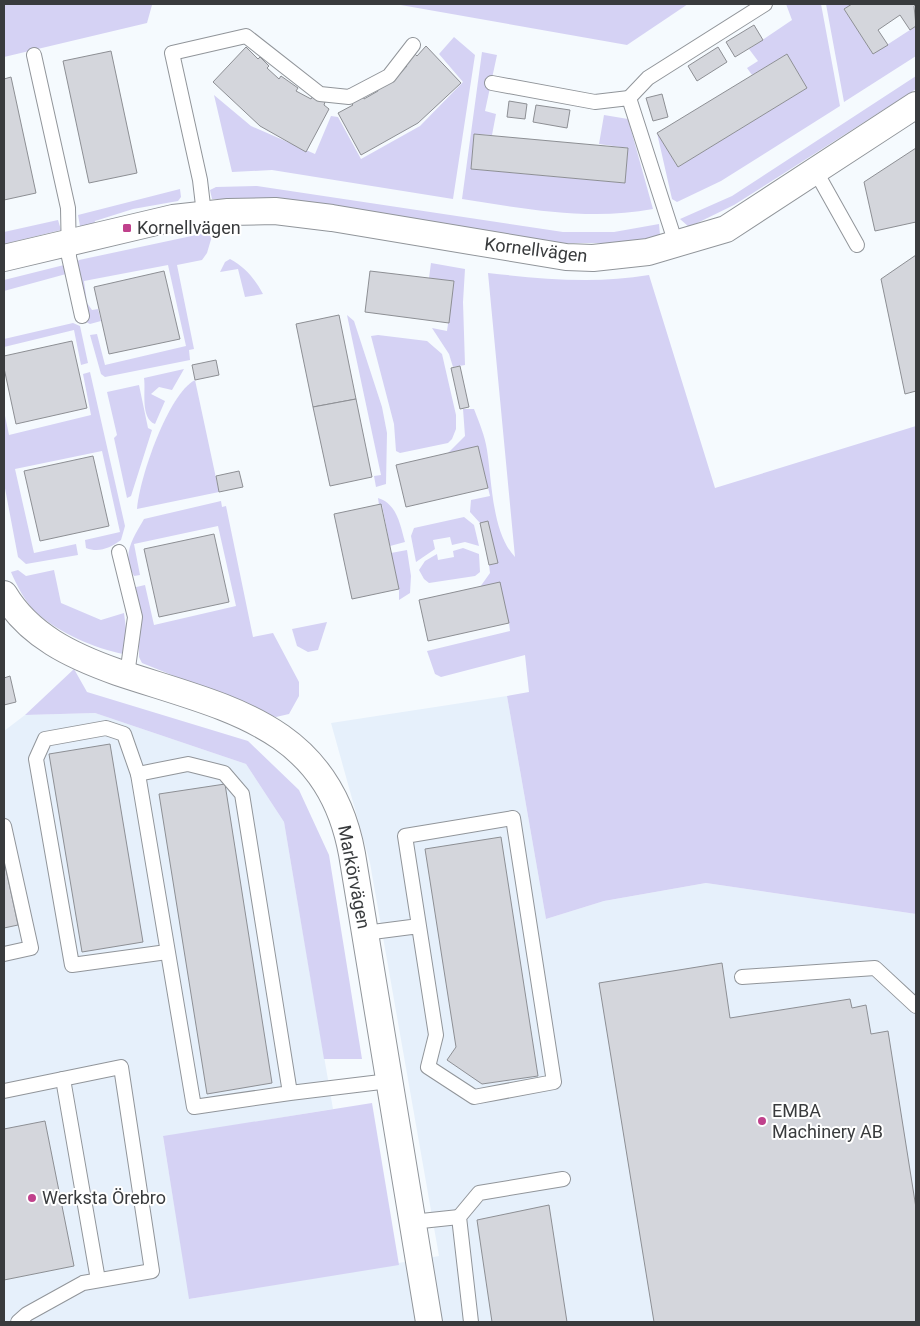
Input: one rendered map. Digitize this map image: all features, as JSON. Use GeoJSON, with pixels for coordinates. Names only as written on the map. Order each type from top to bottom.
{"type":"FeatureCollection","features":[{"type":"Feature","properties":{"kind":"street","name":"Kornellvägen"},"geometry":{"type":"LineString","coordinates":[[4,258],[173,218],[204,214],[275,211],[566,257],[592,258],[648,252],[726,228],[916,105]]}},
{"type":"Feature","properties":{"kind":"street","name":"Markörvägen"},"geometry":{"type":"LineString","coordinates":[[4,594],[13,609],[32,628],[60,648],[92,663],[254,719],[285,738],[311,763],[331,792],[345,822],[349,838],[429,1322]]}},
{"type":"Feature","properties":{"kind":"lane"},"geometry":{"type":"LineString","coordinates":[[492,83],[595,102],[629,98],[648,78],[765,4]]}},
{"type":"Feature","properties":{"kind":"lane"},"geometry":{"type":"LineString","coordinates":[[204,214],[200,180],[172,53],[246,36],[320,94],[349,97],[389,76],[413,45]]}},
{"type":"Feature","properties":{"kind":"lane"},"geometry":{"type":"LineString","coordinates":[[34,55],[68,208],[68,257],[82,316]]}},
{"type":"Feature","properties":{"kind":"lane"},"geometry":{"type":"LineString","coordinates":[[629,98],[676,244]]}},
{"type":"Feature","properties":{"kind":"lane"},"geometry":{"type":"LineString","coordinates":[[815,170],[857,245]]}},
{"type":"Feature","properties":{"kind":"lane"},"geometry":{"type":"LineString","coordinates":[[120,552],[135,617],[128,675]]}},
{"type":"Feature","properties":{"kind":"lane"},"geometry":{"type":"LineString","coordinates":[[167,952],[72,966],[36,759],[45,739],[106,728],[124,734],[138,774],[194,1107],[389,1081]]}},
{"type":"Feature","properties":{"kind":"lane"},"geometry":{"type":"LineString","coordinates":[[138,774],[188,764],[224,773],[242,794],[290,1093]]}},
{"type":"Feature","properties":{"kind":"lane"},"geometry":{"type":"LineString","coordinates":[[512,818],[554,1082],[474,1097],[428,1067],[436,1035],[419,926],[405,836],[512,818]]}},
{"type":"Feature","properties":{"kind":"lane"},"geometry":{"type":"LineString","coordinates":[[4,826],[31,948],[4,954]]}},
{"type":"Feature","properties":{"kind":"lane"},"geometry":{"type":"LineString","coordinates":[[365,933],[419,926]]}},
{"type":"Feature","properties":{"kind":"lane"},"geometry":{"type":"LineString","coordinates":[[742,976],[875,968],[916,1006]]}},
{"type":"Feature","properties":{"kind":"lane"},"geometry":{"type":"LineString","coordinates":[[4,1091],[121,1068],[152,1271],[83,1282],[27,1314],[18,1322]]}},
{"type":"Feature","properties":{"kind":"lane"},"geometry":{"type":"LineString","coordinates":[[63,1079],[98,1280]]}},
{"type":"Feature","properties":{"kind":"lane"},"geometry":{"type":"LineString","coordinates":[[412,1222],[459,1217],[480,1193],[563,1179]]}},
{"type":"Feature","properties":{"kind":"lane"},"geometry":{"type":"LineString","coordinates":[[459,1217],[471,1322]]}},
{"type":"Feature","properties":{"kind":"shaded area"},"geometry":{"type":"Polygon","coordinates":[[[4,4],[158,4],[152,5],[147,23],[4,57],[4,4]]]}},
{"type":"Feature","properties":{"kind":"shaded area"},"geometry":{"type":"Polygon","coordinates":[[[395,4],[688,4],[627,45],[395,4]]]}},
{"type":"Feature","properties":{"kind":"shaded area"},"geometry":{"type":"Polygon","coordinates":[[[786,4],[821,4],[840,106],[721,181],[677,202],[672,199],[657,133],[678,167],[807,88],[787,54],[752,75],[747,68],[758,61],[749,49],[792,20],[786,4]]]}},
{"type":"Feature","properties":{"kind":"shaded area"},"geometry":{"type":"Polygon","coordinates":[[[826,4],[852,4],[844,9],[873,54],[916,26],[916,56],[844,102],[826,4]]]}},
{"type":"Feature","properties":{"kind":"shaded area"},"geometry":{"type":"Polygon","coordinates":[[[454,37],[475,55],[453,199],[272,170],[232,172],[214,95],[251,126],[315,154],[331,116],[338,117],[361,159],[420,126],[463,82],[439,54],[454,37]]]}},
{"type":"Feature","properties":{"kind":"shaded area"},"geometry":{"type":"Polygon","coordinates":[[[482,52],[497,55],[485,111],[496,114],[492,135],[474,134],[471,169],[625,183],[628,148],[599,144],[604,115],[628,119],[653,209],[606,214],[582,214],[534,210],[462,199],[482,52]]]}},
{"type":"Feature","properties":{"kind":"shaded area"},"geometry":{"type":"Polygon","coordinates":[[[916,76],[916,89],[734,205],[689,227],[680,219],[732,196],[916,76]]]}},
{"type":"Feature","properties":{"kind":"shaded area"},"geometry":{"type":"Polygon","coordinates":[[[257,186],[563,232],[614,232],[659,224],[660,235],[627,243],[557,243],[291,200],[212,199],[210,190],[216,187],[257,186]]]}},
{"type":"Feature","properties":{"kind":"shaded area"},"geometry":{"type":"Polygon","coordinates":[[[180,189],[181,197],[178,201],[133,209],[95,221],[94,225],[80,226],[78,215],[180,189]]]}},
{"type":"Feature","properties":{"kind":"shaded area"},"geometry":{"type":"Polygon","coordinates":[[[58,220],[61,230],[4,244],[4,232],[58,220]]]}},
{"type":"Feature","properties":{"kind":"shaded area"},"geometry":{"type":"Polygon","coordinates":[[[201,234],[212,236],[207,253],[202,260],[177,265],[194,349],[189,350],[190,360],[105,377],[101,374],[90,335],[97,334],[105,365],[186,346],[168,265],[84,281],[87,303],[92,310],[98,309],[101,321],[90,324],[86,322],[76,263],[79,260],[201,234]]]}},
{"type":"Feature","properties":{"kind":"shaded area"},"geometry":{"type":"Polygon","coordinates":[[[230,259],[249,274],[263,294],[245,297],[238,269],[220,272],[225,262],[230,259]]]}},
{"type":"Feature","properties":{"kind":"shaded area"},"geometry":{"type":"Polygon","coordinates":[[[431,263],[465,269],[463,302],[465,365],[453,367],[449,354],[432,328],[447,331],[454,281],[429,278],[431,263]]]}},
{"type":"Feature","properties":{"kind":"shaded area"},"geometry":{"type":"Polygon","coordinates":[[[64,265],[66,274],[4,291],[4,280],[64,265]]]}},
{"type":"Feature","properties":{"kind":"shaded area"},"geometry":{"type":"Polygon","coordinates":[[[488,273],[549,279],[589,280],[649,275],[715,488],[916,426],[916,914],[706,883],[604,901],[546,919],[507,696],[529,692],[525,655],[441,677],[435,674],[427,651],[510,631],[509,623],[480,587],[490,573],[489,565],[497,563],[488,522],[480,523],[470,512],[471,500],[490,496],[478,447],[448,453],[465,436],[463,409],[474,409],[486,445],[497,521],[507,547],[515,557],[488,273]]]}},
{"type":"Feature","properties":{"kind":"shaded area"},"geometry":{"type":"Polygon","coordinates":[[[347,315],[354,321],[382,407],[387,433],[386,484],[376,487],[374,476],[381,475],[347,315]]]}},
{"type":"Feature","properties":{"kind":"shaded area"},"geometry":{"type":"Polygon","coordinates":[[[73,323],[80,326],[88,363],[81,365],[74,330],[4,347],[4,339],[73,323]]]}},
{"type":"Feature","properties":{"kind":"shaded area"},"geometry":{"type":"Polygon","coordinates":[[[378,335],[427,341],[442,354],[456,415],[456,429],[448,443],[400,453],[396,451],[394,424],[371,336],[378,335]]]}},
{"type":"Feature","properties":{"kind":"shaded area"},"geometry":{"type":"Polygon","coordinates":[[[184,369],[172,390],[159,387],[151,394],[165,401],[155,424],[150,421],[145,410],[144,378],[184,369]]]}},
{"type":"Feature","properties":{"kind":"shaded area"},"geometry":{"type":"Polygon","coordinates":[[[90,372],[125,526],[121,540],[104,549],[86,548],[85,540],[120,532],[102,451],[15,469],[34,553],[76,544],[78,555],[26,564],[18,557],[4,483],[4,411],[9,435],[91,415],[83,374],[90,372]]]}},
{"type":"Feature","properties":{"kind":"shaded area"},"geometry":{"type":"Polygon","coordinates":[[[195,380],[219,492],[137,509],[143,478],[165,419],[185,388],[195,380]]]}},
{"type":"Feature","properties":{"kind":"shaded area"},"geometry":{"type":"Polygon","coordinates":[[[139,385],[148,428],[152,430],[131,496],[127,498],[114,438],[117,435],[107,392],[139,385]]]}},
{"type":"Feature","properties":{"kind":"shaded area"},"geometry":{"type":"Polygon","coordinates":[[[378,498],[390,505],[394,510],[405,542],[390,546],[382,505],[379,505],[378,498]]]}},
{"type":"Feature","properties":{"kind":"shaded area"},"geometry":{"type":"Polygon","coordinates":[[[221,501],[222,507],[226,506],[253,637],[273,633],[299,682],[299,696],[289,714],[276,717],[142,663],[139,657],[139,624],[132,588],[145,585],[154,625],[236,606],[218,526],[134,544],[140,575],[134,576],[129,561],[130,547],[144,519],[221,501]]]}},
{"type":"Feature","properties":{"kind":"shaded area"},"geometry":{"type":"Polygon","coordinates":[[[464,517],[474,525],[479,546],[465,542],[452,545],[450,537],[433,540],[435,549],[416,562],[411,536],[414,528],[464,517]]]}},
{"type":"Feature","properties":{"kind":"shaded area"},"geometry":{"type":"Polygon","coordinates":[[[463,548],[479,554],[480,572],[475,576],[429,583],[424,579],[419,570],[425,561],[437,554],[438,560],[454,557],[453,551],[463,548]]]}},
{"type":"Feature","properties":{"kind":"shaded area"},"geometry":{"type":"Polygon","coordinates":[[[407,550],[411,576],[410,593],[399,600],[399,589],[391,553],[407,550]]]}},
{"type":"Feature","properties":{"kind":"shaded area"},"geometry":{"type":"Polygon","coordinates":[[[18,570],[26,576],[54,570],[61,603],[101,620],[124,613],[128,645],[123,654],[78,639],[38,614],[26,600],[11,572],[18,570]]]}},
{"type":"Feature","properties":{"kind":"shaded area"},"geometry":{"type":"Polygon","coordinates":[[[327,622],[318,650],[308,652],[297,646],[292,629],[327,622]]]}},
{"type":"Feature","properties":{"kind":"shaded area"},"geometry":{"type":"Polygon","coordinates":[[[74,669],[87,692],[248,741],[299,790],[329,855],[362,1059],[324,1059],[284,822],[246,764],[95,713],[25,715],[74,669]]]}},
{"type":"Feature","properties":{"kind":"shaded area"},"geometry":{"type":"Polygon","coordinates":[[[507,696],[546,919],[604,901],[706,883],[916,914],[916,1322],[4,1322],[4,731],[25,715],[95,713],[246,764],[284,822],[333,1109],[163,1137],[190,1299],[439,1256],[370,863],[331,723],[507,696]]]}},
{"type":"Feature","properties":{"kind":"shaded area"},"geometry":{"type":"Polygon","coordinates":[[[372,1103],[399,1265],[189,1299],[163,1136],[372,1103]]]}},
{"type":"Feature","properties":{"kind":"building"},"geometry":{"type":"Polygon","coordinates":[[[852,4],[916,4],[914,6],[916,26],[910,30],[900,15],[878,30],[888,45],[873,54],[844,9],[852,4]]]}},
{"type":"Feature","properties":{"kind":"building"},"geometry":{"type":"Polygon","coordinates":[[[754,25],[763,40],[735,57],[726,42],[754,25]]]}},
{"type":"Feature","properties":{"kind":"building"},"geometry":{"type":"Polygon","coordinates":[[[426,46],[461,83],[418,123],[361,155],[338,113],[353,105],[351,103],[363,96],[364,99],[378,91],[377,88],[395,79],[407,66],[404,64],[414,53],[417,56],[426,46]]]}},
{"type":"Feature","properties":{"kind":"building"},"geometry":{"type":"Polygon","coordinates":[[[246,47],[258,59],[260,57],[269,66],[267,68],[279,79],[281,76],[298,88],[296,91],[311,99],[313,96],[325,102],[324,105],[329,109],[306,152],[260,126],[213,82],[246,47]]]}},
{"type":"Feature","properties":{"kind":"building"},"geometry":{"type":"Polygon","coordinates":[[[718,47],[727,62],[697,81],[688,66],[718,47]]]}},
{"type":"Feature","properties":{"kind":"building"},"geometry":{"type":"Polygon","coordinates":[[[111,51],[137,173],[89,183],[63,61],[111,51]]]}},
{"type":"Feature","properties":{"kind":"building"},"geometry":{"type":"Polygon","coordinates":[[[787,54],[807,88],[678,167],[657,133],[787,54]]]}},
{"type":"Feature","properties":{"kind":"building"},"geometry":{"type":"Polygon","coordinates":[[[11,77],[36,193],[4,200],[4,79],[11,77]]]}},
{"type":"Feature","properties":{"kind":"building"},"geometry":{"type":"Polygon","coordinates":[[[662,94],[668,117],[653,121],[646,98],[662,94]]]}},
{"type":"Feature","properties":{"kind":"building"},"geometry":{"type":"Polygon","coordinates":[[[509,101],[527,104],[525,119],[507,117],[509,101]]]}},
{"type":"Feature","properties":{"kind":"building"},"geometry":{"type":"Polygon","coordinates":[[[536,105],[570,110],[567,128],[533,122],[536,105]]]}},
{"type":"Feature","properties":{"kind":"building"},"geometry":{"type":"Polygon","coordinates":[[[474,134],[628,148],[625,183],[471,169],[474,134]]]}},
{"type":"Feature","properties":{"kind":"building"},"geometry":{"type":"Polygon","coordinates":[[[916,148],[916,222],[875,231],[864,182],[916,148]]]}},
{"type":"Feature","properties":{"kind":"building"},"geometry":{"type":"Polygon","coordinates":[[[916,255],[916,391],[905,394],[881,279],[916,255]]]}},
{"type":"Feature","properties":{"kind":"building"},"geometry":{"type":"Polygon","coordinates":[[[164,271],[180,339],[109,354],[94,287],[164,271]]]}},
{"type":"Feature","properties":{"kind":"building"},"geometry":{"type":"Polygon","coordinates":[[[370,271],[454,281],[449,323],[365,312],[370,271]]]}},
{"type":"Feature","properties":{"kind":"building"},"geometry":{"type":"Polygon","coordinates":[[[339,315],[356,399],[313,407],[296,324],[339,315]]]}},
{"type":"Feature","properties":{"kind":"building"},"geometry":{"type":"Polygon","coordinates":[[[72,341],[87,408],[16,424],[4,368],[4,356],[72,341]]]}},
{"type":"Feature","properties":{"kind":"building"},"geometry":{"type":"Polygon","coordinates":[[[216,360],[219,375],[195,380],[192,365],[216,360]]]}},
{"type":"Feature","properties":{"kind":"building"},"geometry":{"type":"Polygon","coordinates":[[[460,366],[469,407],[460,409],[451,368],[460,366]]]}},
{"type":"Feature","properties":{"kind":"building"},"geometry":{"type":"Polygon","coordinates":[[[356,399],[372,477],[330,486],[313,407],[356,399]]]}},
{"type":"Feature","properties":{"kind":"building"},"geometry":{"type":"Polygon","coordinates":[[[478,446],[488,488],[406,507],[396,465],[478,446]]]}},
{"type":"Feature","properties":{"kind":"building"},"geometry":{"type":"Polygon","coordinates":[[[93,456],[109,526],[40,541],[24,471],[93,456]]]}},
{"type":"Feature","properties":{"kind":"building"},"geometry":{"type":"Polygon","coordinates":[[[239,471],[243,487],[219,492],[216,476],[239,471]]]}},
{"type":"Feature","properties":{"kind":"building"},"geometry":{"type":"Polygon","coordinates":[[[381,504],[399,589],[352,599],[334,514],[381,504]]]}},
{"type":"Feature","properties":{"kind":"building"},"geometry":{"type":"Polygon","coordinates":[[[488,521],[498,563],[489,565],[480,523],[488,521]]]}},
{"type":"Feature","properties":{"kind":"building"},"geometry":{"type":"Polygon","coordinates":[[[214,534],[229,602],[159,617],[144,549],[214,534]]]}},
{"type":"Feature","properties":{"kind":"building"},"geometry":{"type":"Polygon","coordinates":[[[500,582],[509,623],[428,641],[419,600],[500,582]]]}},
{"type":"Feature","properties":{"kind":"building"},"geometry":{"type":"Polygon","coordinates":[[[10,676],[16,702],[4,705],[4,678],[10,676]]]}},
{"type":"Feature","properties":{"kind":"building"},"geometry":{"type":"Polygon","coordinates":[[[110,744],[143,942],[82,952],[49,754],[110,744]]]}},
{"type":"Feature","properties":{"kind":"building"},"geometry":{"type":"Polygon","coordinates":[[[225,784],[272,1083],[207,1094],[159,794],[225,784]]]}},
{"type":"Feature","properties":{"kind":"building"},"geometry":{"type":"Polygon","coordinates":[[[501,837],[538,1076],[482,1084],[447,1060],[456,1047],[425,849],[501,837]]]}},
{"type":"Feature","properties":{"kind":"building"},"geometry":{"type":"Polygon","coordinates":[[[4,860],[18,925],[4,928],[4,860]]]}},
{"type":"Feature","properties":{"kind":"building","name":"EMBA Machinery AB"},"geometry":{"type":"Polygon","coordinates":[[[722,963],[730,1018],[850,999],[852,1008],[866,1005],[871,1034],[888,1031],[916,1208],[916,1322],[654,1322],[599,983],[722,963]]]}},
{"type":"Feature","properties":{"kind":"building","name":"Werksta Örebro"},"geometry":{"type":"Polygon","coordinates":[[[45,1121],[74,1266],[4,1280],[4,1129],[45,1121]]]}},
{"type":"Feature","properties":{"kind":"building"},"geometry":{"type":"Polygon","coordinates":[[[549,1205],[567,1322],[492,1322],[477,1220],[549,1205]]]}},
{"type":"Feature","properties":{"kind":"place","name":"Kornellvägen"},"geometry":{"type":"Point","coordinates":[127,228]}},
{"type":"Feature","properties":{"kind":"place","name":"EMBA Machinery AB"},"geometry":{"type":"Point","coordinates":[762,1121]}},
{"type":"Feature","properties":{"kind":"place","name":"Werksta Örebro"},"geometry":{"type":"Point","coordinates":[32,1198]}}]}
